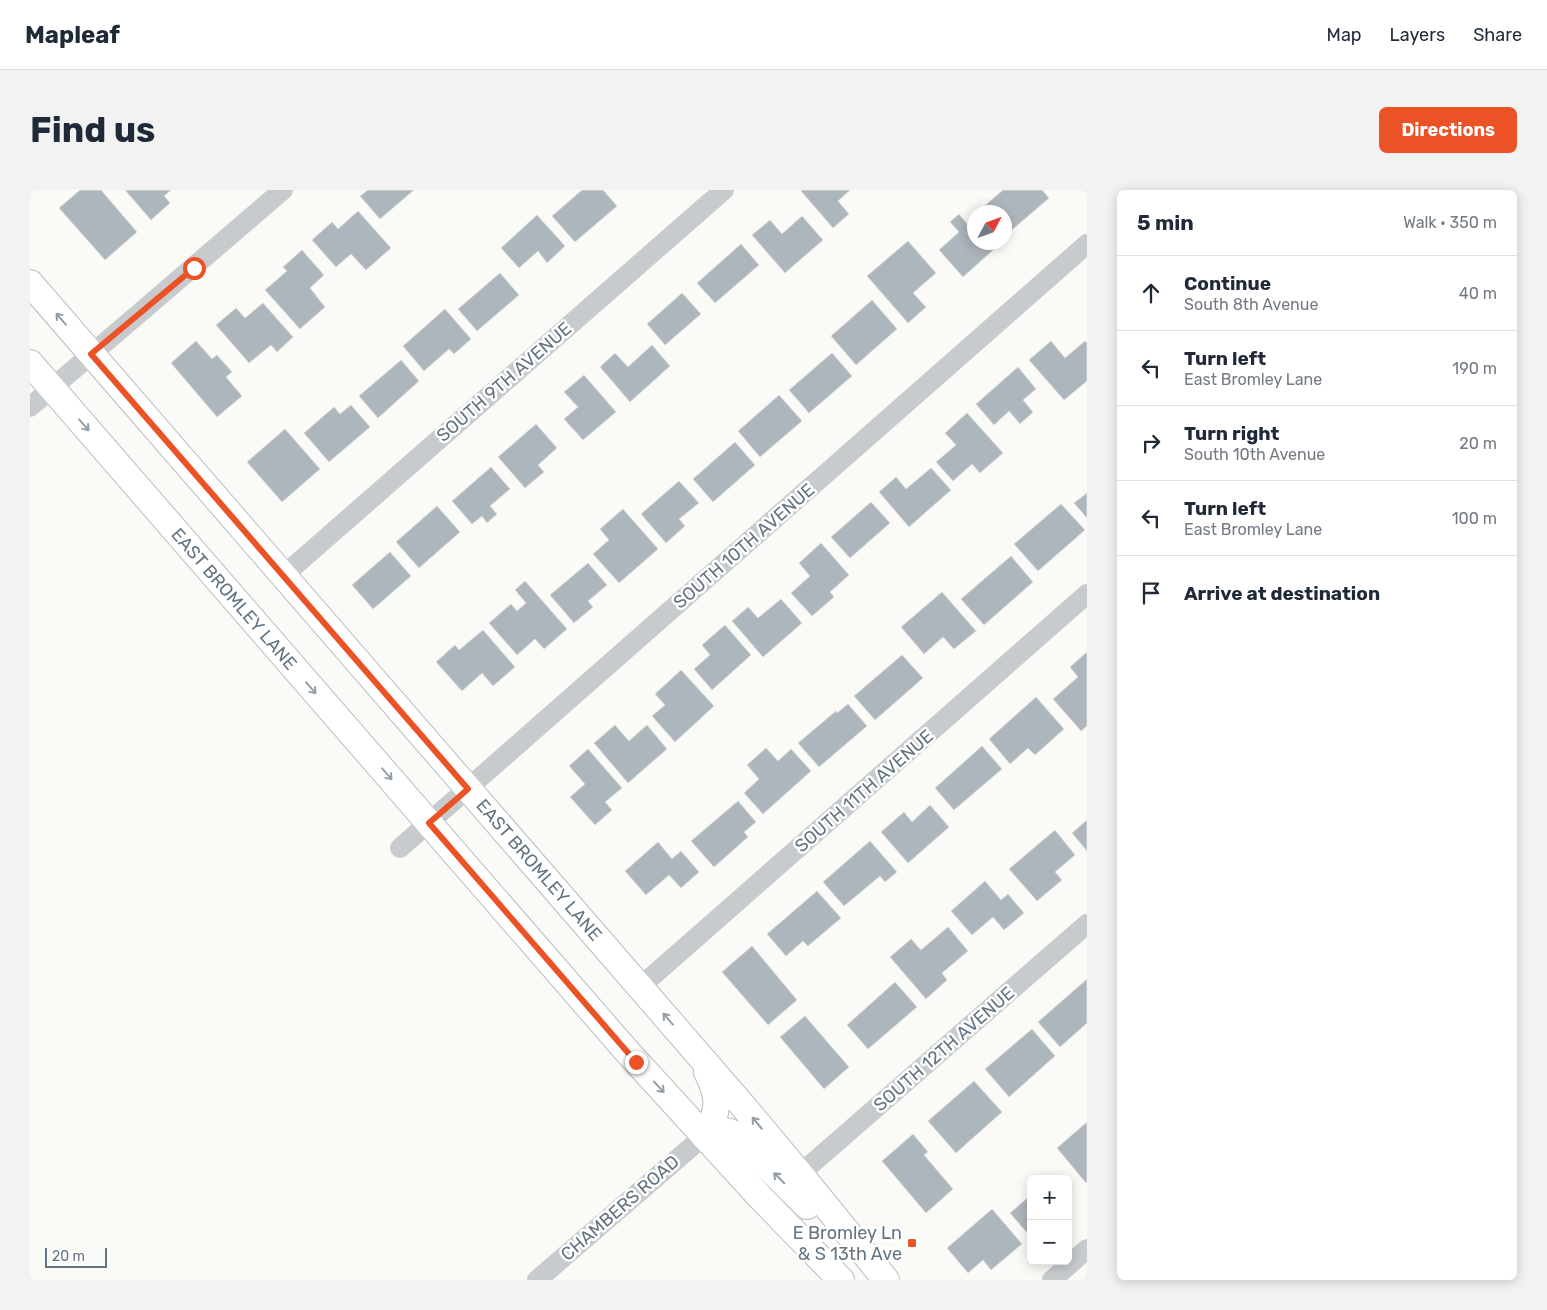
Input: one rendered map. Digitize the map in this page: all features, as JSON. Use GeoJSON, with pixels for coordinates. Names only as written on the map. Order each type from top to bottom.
{"type":"FeatureCollection","features":[{"type":"Feature","properties":{"kind":"main road","name":"EAST BROMLEY LANE"},"geometry":{"type":"LineString","coordinates":[[30,283],[640,987],[800,1174],[882,1275]]}},
{"type":"Feature","properties":{"kind":"main road","name":"EAST BROMLEY LANE"},"geometry":{"type":"LineString","coordinates":[[30,363],[624,1048],[801,1240],[841,1280]]}},
{"type":"Feature","properties":{"kind":"main road"},"geometry":{"type":"LineString","coordinates":[[699,1056],[715,1087],[717,1101],[713,1120],[704,1136]]}},
{"type":"Feature","properties":{"kind":"main road"},"geometry":{"type":"LineString","coordinates":[[704,1136],[720,1130],[731,1132],[824,1224],[882,1275]]}},
{"type":"Feature","properties":{"kind":"street"},"geometry":{"type":"LineString","coordinates":[[30,407],[283,190]]}},
{"type":"Feature","properties":{"kind":"street","name":"SOUTH 9TH AVENUE"},"geometry":{"type":"LineString","coordinates":[[284,575],[724,190]]}},
{"type":"Feature","properties":{"kind":"street","name":"SOUTH 10TH AVENUE"},"geometry":{"type":"LineString","coordinates":[[400,848],[1087,244]]}},
{"type":"Feature","properties":{"kind":"street","name":"SOUTH 11TH AVENUE"},"geometry":{"type":"LineString","coordinates":[[640,987],[1087,594]]}},
{"type":"Feature","properties":{"kind":"street","name":"SOUTH 12TH AVENUE"},"geometry":{"type":"LineString","coordinates":[[800,1174],[1087,924]]}},
{"type":"Feature","properties":{"kind":"street","name":"CHAMBERS ROAD"},"geometry":{"type":"LineString","coordinates":[[537,1280],[704,1136]]}},
{"type":"Feature","properties":{"kind":"street"},"geometry":{"type":"LineString","coordinates":[[1052,1280],[1087,1249]]}},
{"type":"Feature","properties":{"kind":"building"},"geometry":{"type":"Polygon","coordinates":[[[80,190],[101,190],[137,232],[105,260],[59,208],[80,190]]]}},
{"type":"Feature","properties":{"kind":"building"},"geometry":{"type":"Polygon","coordinates":[[[125,190],[171,190],[164,196],[170,203],[151,220],[125,190]]]}},
{"type":"Feature","properties":{"kind":"building"},"geometry":{"type":"Polygon","coordinates":[[[368,190],[414,190],[380,219],[360,196],[368,190]]]}},
{"type":"Feature","properties":{"kind":"building"},"geometry":{"type":"Polygon","coordinates":[[[582,190],[603,190],[617,206],[575,242],[552,216],[582,190]]]}},
{"type":"Feature","properties":{"kind":"building"},"geometry":{"type":"Polygon","coordinates":[[[802,190],[850,190],[838,201],[849,214],[833,228],[802,190]]]}},
{"type":"Feature","properties":{"kind":"building"},"geometry":{"type":"Polygon","coordinates":[[[1003,190],[1042,190],[1049,198],[1012,230],[1012,205],[986,205],[1003,190]]]}},
{"type":"Feature","properties":{"kind":"building"},"geometry":{"type":"Polygon","coordinates":[[[358,211],[391,248],[366,270],[351,254],[336,267],[312,240],[332,222],[338,229],[358,211]]]}},
{"type":"Feature","properties":{"kind":"building"},"geometry":{"type":"Polygon","coordinates":[[[959,214],[967,224],[967,250],[993,250],[963,277],[939,250],[959,232],[950,222],[959,214]]]}},
{"type":"Feature","properties":{"kind":"building"},"geometry":{"type":"Polygon","coordinates":[[[537,215],[565,246],[547,263],[538,251],[519,268],[501,248],[537,215]]]}},
{"type":"Feature","properties":{"kind":"building"},"geometry":{"type":"Polygon","coordinates":[[[802,216],[823,240],[785,273],[752,235],[770,220],[782,234],[802,216]]]}},
{"type":"Feature","properties":{"kind":"building"},"geometry":{"type":"Polygon","coordinates":[[[908,241],[936,273],[913,293],[926,307],[908,323],[867,276],[908,241]]]}},
{"type":"Feature","properties":{"kind":"building"},"geometry":{"type":"Polygon","coordinates":[[[741,244],[759,265],[715,303],[697,283],[741,244]]]}},
{"type":"Feature","properties":{"kind":"building"},"geometry":{"type":"Polygon","coordinates":[[[302,250],[324,275],[310,288],[325,307],[300,329],[265,290],[287,271],[283,267],[302,250]]]}},
{"type":"Feature","properties":{"kind":"building"},"geometry":{"type":"Polygon","coordinates":[[[500,273],[519,295],[477,331],[458,309],[500,273]]]}},
{"type":"Feature","properties":{"kind":"building"},"geometry":{"type":"Polygon","coordinates":[[[682,293],[701,314],[665,345],[647,324],[682,293]]]}},
{"type":"Feature","properties":{"kind":"building"},"geometry":{"type":"Polygon","coordinates":[[[872,300],[897,329],[856,365],[831,336],[872,300]]]}},
{"type":"Feature","properties":{"kind":"building"},"geometry":{"type":"Polygon","coordinates":[[[263,303],[293,337],[277,352],[271,345],[249,363],[216,325],[236,308],[245,318],[263,303]]]}},
{"type":"Feature","properties":{"kind":"building"},"geometry":{"type":"Polygon","coordinates":[[[445,309],[471,339],[454,354],[449,349],[424,371],[403,346],[445,309]]]}},
{"type":"Feature","properties":{"kind":"building"},"geometry":{"type":"Polygon","coordinates":[[[196,341],[212,359],[217,355],[232,372],[226,377],[242,396],[217,417],[171,363],[196,341]]]}},
{"type":"Feature","properties":{"kind":"building"},"geometry":{"type":"Polygon","coordinates":[[[1051,341],[1065,358],[1085,341],[1087,343],[1087,381],[1064,400],[1029,360],[1051,341]]]}},
{"type":"Feature","properties":{"kind":"building"},"geometry":{"type":"Polygon","coordinates":[[[652,345],[670,366],[630,402],[600,367],[615,353],[628,367],[652,345]]]}},
{"type":"Feature","properties":{"kind":"building"},"geometry":{"type":"Polygon","coordinates":[[[832,353],[852,376],[809,413],[789,390],[832,353]]]}},
{"type":"Feature","properties":{"kind":"building"},"geometry":{"type":"Polygon","coordinates":[[[401,360],[419,381],[378,418],[359,396],[401,360]]]}},
{"type":"Feature","properties":{"kind":"building"},"geometry":{"type":"Polygon","coordinates":[[[1018,367],[1036,389],[1023,400],[1033,412],[1020,424],[1009,411],[994,425],[976,404],[1018,367]]]}},
{"type":"Feature","properties":{"kind":"building"},"geometry":{"type":"Polygon","coordinates":[[[584,375],[616,412],[583,440],[564,419],[578,407],[564,392],[584,375]]]}},
{"type":"Feature","properties":{"kind":"building"},"geometry":{"type":"Polygon","coordinates":[[[779,395],[802,421],[760,457],[738,431],[779,395]]]}},
{"type":"Feature","properties":{"kind":"building"},"geometry":{"type":"Polygon","coordinates":[[[351,405],[370,427],[329,462],[304,433],[334,407],[340,414],[351,405]]]}},
{"type":"Feature","properties":{"kind":"building"},"geometry":{"type":"Polygon","coordinates":[[[967,413],[1003,453],[980,473],[972,464],[953,481],[936,462],[956,445],[945,433],[967,413]]]}},
{"type":"Feature","properties":{"kind":"building"},"geometry":{"type":"Polygon","coordinates":[[[536,424],[557,448],[538,465],[544,472],[525,488],[498,457],[536,424]]]}},
{"type":"Feature","properties":{"kind":"building"},"geometry":{"type":"Polygon","coordinates":[[[285,429],[320,469],[282,502],[247,462],[285,429]]]}},
{"type":"Feature","properties":{"kind":"building"},"geometry":{"type":"Polygon","coordinates":[[[735,442],[755,465],[713,502],[693,479],[735,442]]]}},
{"type":"Feature","properties":{"kind":"building"},"geometry":{"type":"Polygon","coordinates":[[[491,467],[510,489],[490,506],[497,514],[487,523],[482,516],[472,524],[452,501],[491,467]]]}},
{"type":"Feature","properties":{"kind":"building"},"geometry":{"type":"Polygon","coordinates":[[[931,468],[951,490],[909,527],[879,492],[896,477],[906,489],[931,468]]]}},
{"type":"Feature","properties":{"kind":"building"},"geometry":{"type":"Polygon","coordinates":[[[679,481],[699,503],[679,519],[685,526],[666,543],[641,514],[679,481]]]}},
{"type":"Feature","properties":{"kind":"building"},"geometry":{"type":"Polygon","coordinates":[[[1087,493],[1087,518],[1074,503],[1087,493]]]}},
{"type":"Feature","properties":{"kind":"building"},"geometry":{"type":"Polygon","coordinates":[[[871,502],[890,523],[850,558],[831,537],[871,502]]]}},
{"type":"Feature","properties":{"kind":"building"},"geometry":{"type":"Polygon","coordinates":[[[1061,504],[1085,530],[1038,571],[1014,544],[1061,504]]]}},
{"type":"Feature","properties":{"kind":"building"},"geometry":{"type":"Polygon","coordinates":[[[437,506],[460,532],[419,568],[396,542],[437,506]]]}},
{"type":"Feature","properties":{"kind":"building"},"geometry":{"type":"Polygon","coordinates":[[[623,509],[658,549],[619,583],[593,554],[609,540],[600,529],[623,509]]]}},
{"type":"Feature","properties":{"kind":"building"},"geometry":{"type":"Polygon","coordinates":[[[821,543],[849,575],[830,592],[834,597],[812,616],[791,593],[810,576],[799,563],[821,543]]]}},
{"type":"Feature","properties":{"kind":"building"},"geometry":{"type":"Polygon","coordinates":[[[390,552],[411,576],[373,609],[352,585],[390,552]]]}},
{"type":"Feature","properties":{"kind":"building"},"geometry":{"type":"Polygon","coordinates":[[[1011,556],[1033,582],[984,625],[961,599],[1011,556]]]}},
{"type":"Feature","properties":{"kind":"building"},"geometry":{"type":"Polygon","coordinates":[[[588,563],[607,585],[588,601],[593,607],[574,623],[550,595],[588,563]]]}},
{"type":"Feature","properties":{"kind":"building"},"geometry":{"type":"Polygon","coordinates":[[[525,581],[567,629],[544,649],[535,639],[517,655],[489,623],[511,604],[517,611],[526,603],[515,590],[525,581]]]}},
{"type":"Feature","properties":{"kind":"building"},"geometry":{"type":"Polygon","coordinates":[[[942,592],[976,631],[954,649],[943,637],[924,654],[901,627],[942,592]]]}},
{"type":"Feature","properties":{"kind":"building"},"geometry":{"type":"Polygon","coordinates":[[[781,599],[802,623],[763,657],[732,621],[748,607],[758,618],[781,599]]]}},
{"type":"Feature","properties":{"kind":"building"},"geometry":{"type":"Polygon","coordinates":[[[725,625],[751,655],[712,690],[694,669],[710,655],[702,645],[725,625]]]}},
{"type":"Feature","properties":{"kind":"building"},"geometry":{"type":"Polygon","coordinates":[[[483,630],[515,667],[493,686],[482,673],[462,691],[436,662],[455,645],[459,650],[483,630]]]}},
{"type":"Feature","properties":{"kind":"building"},"geometry":{"type":"Polygon","coordinates":[[[1087,652],[1087,726],[1081,731],[1053,699],[1078,677],[1070,667],[1087,652]]]}},
{"type":"Feature","properties":{"kind":"building"},"geometry":{"type":"Polygon","coordinates":[[[902,655],[923,678],[875,720],[854,696],[902,655]]]}},
{"type":"Feature","properties":{"kind":"building"},"geometry":{"type":"Polygon","coordinates":[[[681,670],[714,706],[675,742],[652,716],[665,705],[655,694],[681,670]]]}},
{"type":"Feature","properties":{"kind":"building"},"geometry":{"type":"Polygon","coordinates":[[[1036,697],[1064,729],[1035,755],[1028,748],[1010,764],[989,739],[1036,697]]]}},
{"type":"Feature","properties":{"kind":"building"},"geometry":{"type":"Polygon","coordinates":[[[848,704],[867,726],[819,767],[798,743],[836,711],[837,713],[848,704]]]}},
{"type":"Feature","properties":{"kind":"building"},"geometry":{"type":"Polygon","coordinates":[[[615,725],[629,741],[647,725],[667,749],[628,783],[594,743],[615,725]]]}},
{"type":"Feature","properties":{"kind":"building"},"geometry":{"type":"Polygon","coordinates":[[[982,746],[1002,769],[954,810],[935,788],[982,746]]]}},
{"type":"Feature","properties":{"kind":"building"},"geometry":{"type":"Polygon","coordinates":[[[766,748],[778,761],[791,749],[811,771],[763,814],[744,793],[759,779],[747,765],[766,748]]]}},
{"type":"Feature","properties":{"kind":"building"},"geometry":{"type":"Polygon","coordinates":[[[588,749],[622,788],[605,802],[612,810],[595,825],[570,797],[585,784],[569,766],[588,749]]]}},
{"type":"Feature","properties":{"kind":"building"},"geometry":{"type":"Polygon","coordinates":[[[738,801],[756,822],[744,832],[748,837],[714,867],[691,841],[738,801]]]}},
{"type":"Feature","properties":{"kind":"building"},"geometry":{"type":"Polygon","coordinates":[[[930,805],[949,827],[908,863],[881,832],[904,812],[912,822],[930,805]]]}},
{"type":"Feature","properties":{"kind":"building"},"geometry":{"type":"Polygon","coordinates":[[[1087,820],[1087,851],[1072,833],[1087,820]]]}},
{"type":"Feature","properties":{"kind":"building"},"geometry":{"type":"Polygon","coordinates":[[[1055,830],[1075,855],[1055,872],[1062,880],[1037,901],[1009,869],[1055,830]]]}},
{"type":"Feature","properties":{"kind":"building"},"geometry":{"type":"Polygon","coordinates":[[[870,841],[897,872],[885,882],[880,876],[844,906],[823,882],[870,841]]]}},
{"type":"Feature","properties":{"kind":"building"},"geometry":{"type":"Polygon","coordinates":[[[658,842],[672,859],[681,851],[699,872],[681,888],[669,875],[646,895],[625,871],[658,842]]]}},
{"type":"Feature","properties":{"kind":"building"},"geometry":{"type":"Polygon","coordinates":[[[985,881],[1001,900],[1008,894],[1024,913],[1004,930],[993,917],[972,935],[951,911],[985,881]]]}},
{"type":"Feature","properties":{"kind":"building"},"geometry":{"type":"Polygon","coordinates":[[[817,891],[841,918],[808,946],[803,941],[786,956],[767,934],[817,891]]]}},
{"type":"Feature","properties":{"kind":"building"},"geometry":{"type":"Polygon","coordinates":[[[948,927],[968,951],[942,973],[947,980],[926,999],[890,957],[911,939],[921,950],[948,927]]]}},
{"type":"Feature","properties":{"kind":"building"},"geometry":{"type":"Polygon","coordinates":[[[752,946],[797,1000],[768,1025],[722,972],[752,946]]]}},
{"type":"Feature","properties":{"kind":"building"},"geometry":{"type":"Polygon","coordinates":[[[1087,979],[1087,1023],[1060,1047],[1038,1022],[1087,979]]]}},
{"type":"Feature","properties":{"kind":"building"},"geometry":{"type":"Polygon","coordinates":[[[895,982],[917,1007],[868,1049],[847,1025],[895,982]]]}},
{"type":"Feature","properties":{"kind":"building"},"geometry":{"type":"Polygon","coordinates":[[[805,1016],[849,1067],[824,1089],[780,1037],[805,1016]]]}},
{"type":"Feature","properties":{"kind":"building"},"geometry":{"type":"Polygon","coordinates":[[[1032,1029],[1055,1056],[1009,1097],[985,1069],[1032,1029]]]}},
{"type":"Feature","properties":{"kind":"building"},"geometry":{"type":"Polygon","coordinates":[[[974,1081],[1002,1112],[956,1153],[928,1121],[974,1081]]]}},
{"type":"Feature","properties":{"kind":"building"},"geometry":{"type":"Polygon","coordinates":[[[1087,1122],[1087,1182],[1086,1183],[1057,1148],[1087,1122]]]}},
{"type":"Feature","properties":{"kind":"building"},"geometry":{"type":"Polygon","coordinates":[[[913,1134],[928,1152],[924,1155],[953,1189],[926,1213],[882,1161],[913,1134]]]}},
{"type":"Feature","properties":{"kind":"building"},"geometry":{"type":"Polygon","coordinates":[[[1027,1198],[1027,1233],[1010,1213],[1027,1198]]]}},
{"type":"Feature","properties":{"kind":"building"},"geometry":{"type":"Polygon","coordinates":[[[992,1209],[1022,1244],[991,1270],[983,1260],[968,1273],[947,1248],[992,1209]]]}},
{"type":"Feature","properties":{"kind":"place","name":"E Bromley Ln & S 13th Ave"},"geometry":{"type":"Point","coordinates":[912,1243]}},
{"type":"Feature","properties":{"kind":"route"},"geometry":{"type":"LineString","coordinates":[[194,268],[91,354],[468,789],[429,823],[636,1062]]}}]}
